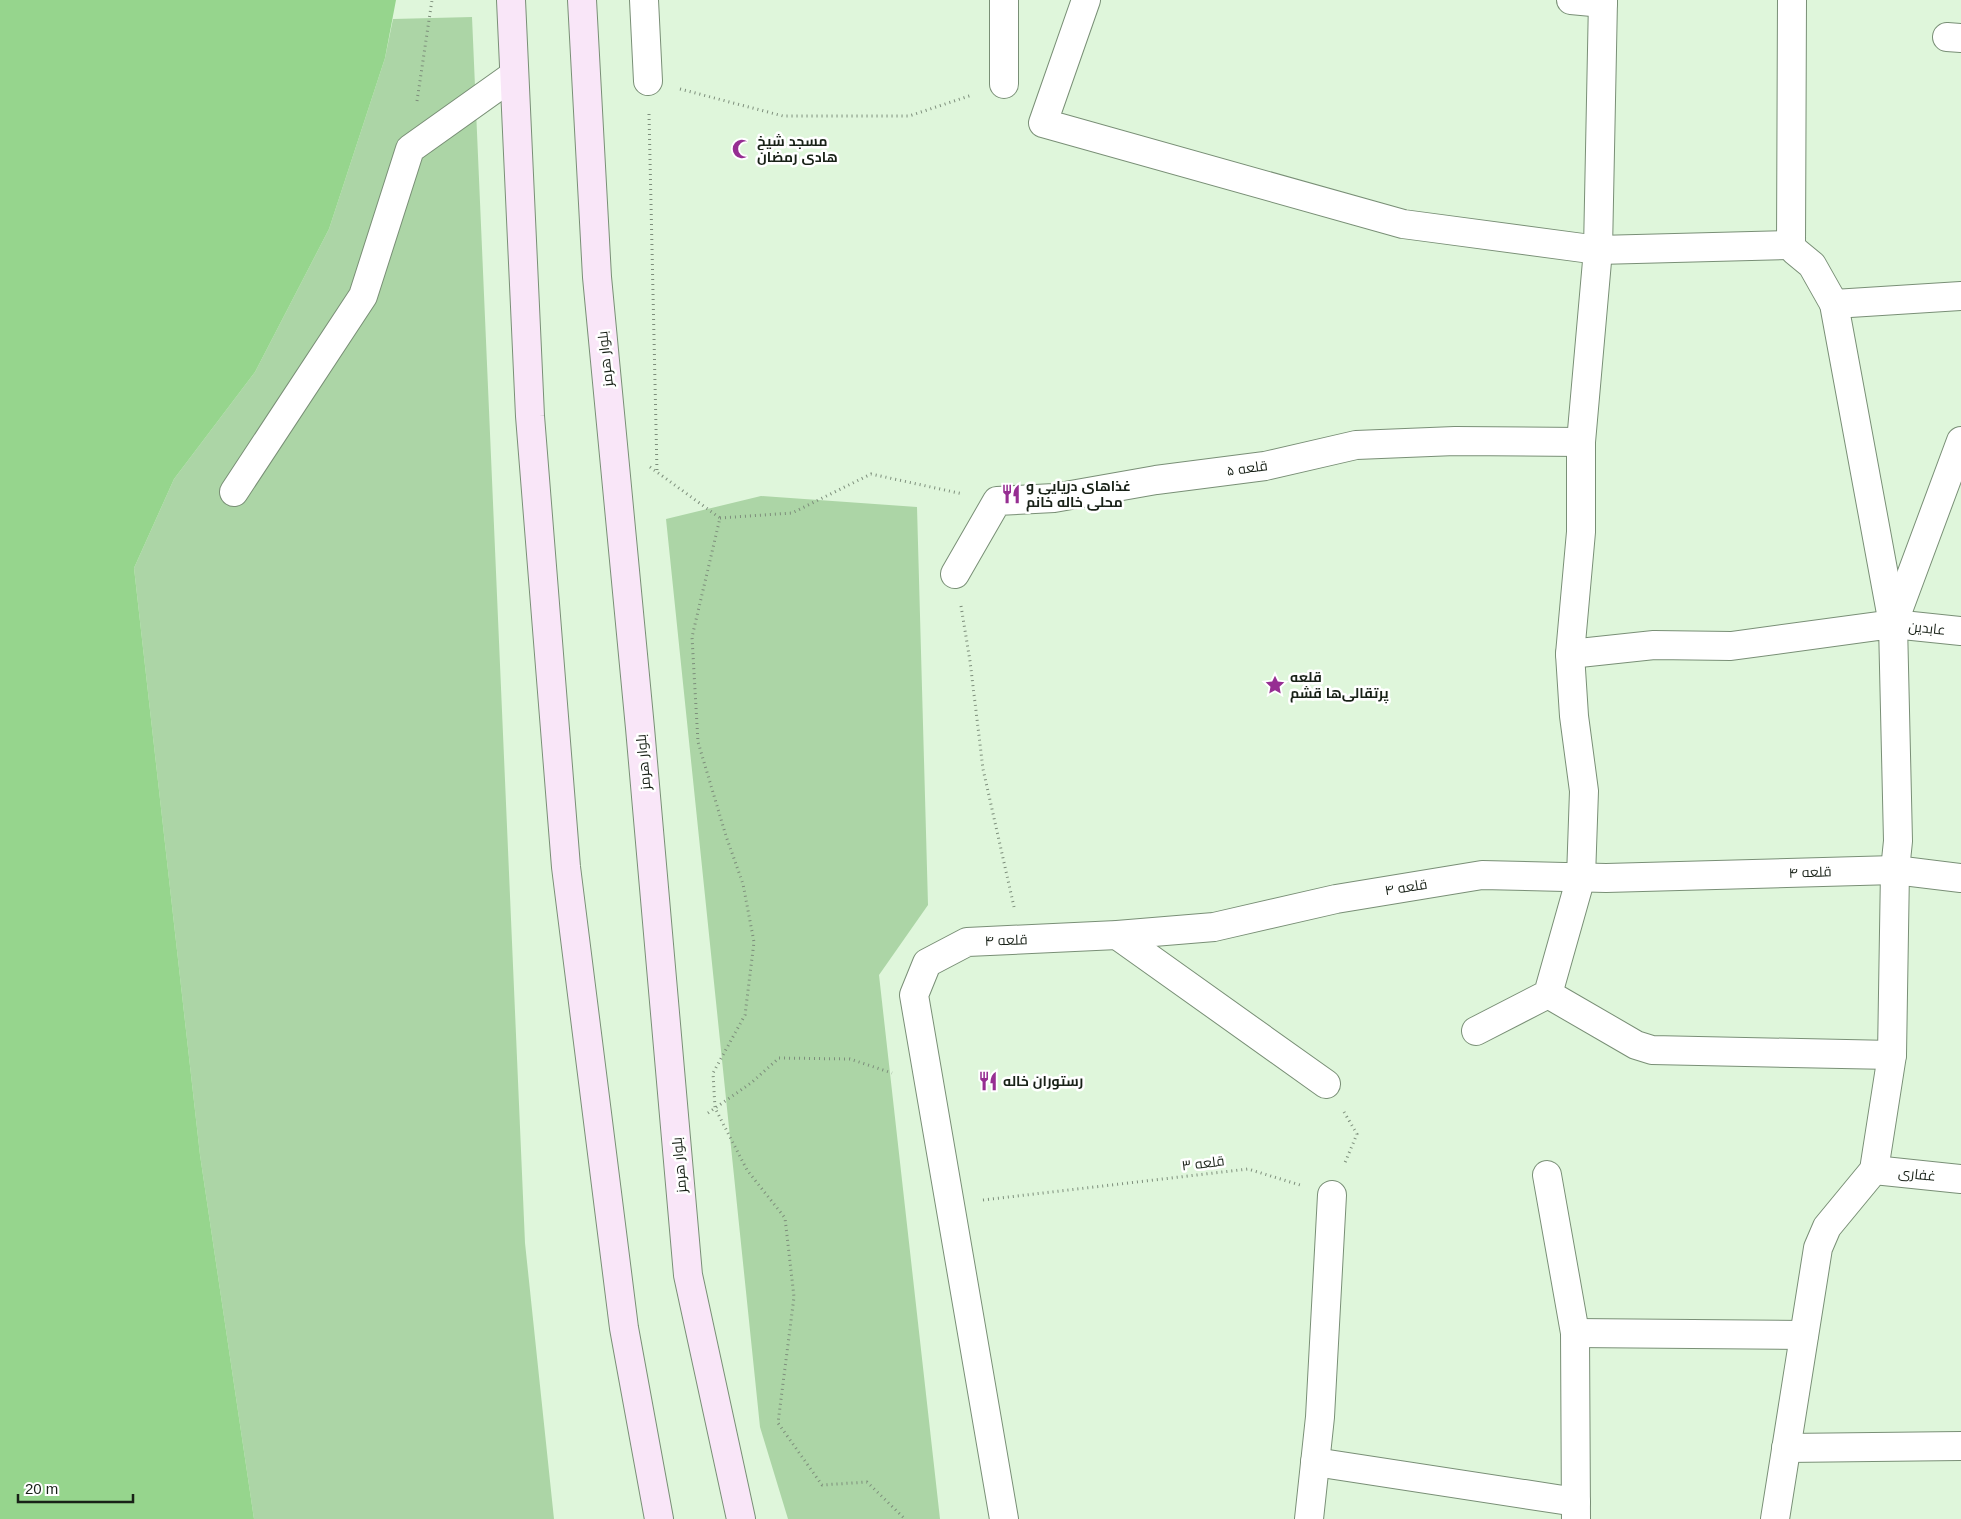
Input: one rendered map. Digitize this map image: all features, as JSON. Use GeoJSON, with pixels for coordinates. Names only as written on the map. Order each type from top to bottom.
{"type":"FeatureCollection","features":[{"type":"Feature","properties":{"kind":"main road"},"geometry":{"type":"LineString","coordinates":[[512,0],[530,416],[566,867],[624,1328],[659,1519]]}},
{"type":"Feature","properties":{"kind":"main road","name":"بلوار هرمز"},"geometry":{"type":"LineString","coordinates":[[582,0],[597,277],[640,728],[688,1275],[741,1519]]}},
{"type":"Feature","properties":{"kind":"street"},"geometry":{"type":"LineString","coordinates":[[644,0],[648,81]]}},
{"type":"Feature","properties":{"kind":"street"},"geometry":{"type":"LineString","coordinates":[[1004,0],[1004,84]]}},
{"type":"Feature","properties":{"kind":"street"},"geometry":{"type":"LineString","coordinates":[[1086,0],[1043,123],[1403,224],[1598,250],[1791,244]]}},
{"type":"Feature","properties":{"kind":"street"},"geometry":{"type":"LineString","coordinates":[[1476,1030],[1548,994],[1581,877],[1584,791],[1574,716],[1570,654],[1580,532],[1581,442],[1598,250],[1603,1],[1570,0]]}},
{"type":"Feature","properties":{"kind":"street"},"geometry":{"type":"LineString","coordinates":[[1775,1519],[1818,1248],[1827,1227],[1874,1170],[1892,1055],[1895,870],[1898,841],[1893,624],[1834,304],[1812,264],[1796,252],[1791,244],[1792,0]]}},
{"type":"Feature","properties":{"kind":"street"},"geometry":{"type":"LineString","coordinates":[[234,492],[363,296],[410,149],[514,75]]}},
{"type":"Feature","properties":{"kind":"street"},"geometry":{"type":"LineString","coordinates":[[1834,304],[1961,296]]}},
{"type":"Feature","properties":{"kind":"street"},"geometry":{"type":"LineString","coordinates":[[1893,624],[1961,441]]}},
{"type":"Feature","properties":{"kind":"street","name":"قلعه ۵"},"geometry":{"type":"LineString","coordinates":[[997,501],[1054,498],[1156,480],[1265,466],[1356,445],[1455,442],[1581,442]]}},
{"type":"Feature","properties":{"kind":"street"},"geometry":{"type":"LineString","coordinates":[[955,574],[997,501]]}},
{"type":"Feature","properties":{"kind":"street","name":"عابدین"},"geometry":{"type":"LineString","coordinates":[[1570,654],[1654,645],[1731,646],[1893,624],[1961,631]]}},
{"type":"Feature","properties":{"kind":"street","name":"قلعه ۴"},"geometry":{"type":"LineString","coordinates":[[930,1085],[914,995],[927,963],[967,942],[1117,935],[1214,927],[1336,899],[1482,875],[1581,877],[1895,870],[1961,878]]}},
{"type":"Feature","properties":{"kind":"street"},"geometry":{"type":"LineString","coordinates":[[1117,935],[1326,1084]]}},
{"type":"Feature","properties":{"kind":"street"},"geometry":{"type":"LineString","coordinates":[[1548,994],[1636,1045],[1652,1050],[1892,1055]]}},
{"type":"Feature","properties":{"kind":"street"},"geometry":{"type":"LineString","coordinates":[[930,1085],[1004,1519]]}},
{"type":"Feature","properties":{"kind":"street","name":"غفاری"},"geometry":{"type":"LineString","coordinates":[[1874,1170],[1961,1179]]}},
{"type":"Feature","properties":{"kind":"street"},"geometry":{"type":"LineString","coordinates":[[1315,1462],[1576,1511],[1575,1333],[1548,1175]]}},
{"type":"Feature","properties":{"kind":"street"},"geometry":{"type":"LineString","coordinates":[[1309,1519],[1320,1417],[1332,1195]]}},
{"type":"Feature","properties":{"kind":"street"},"geometry":{"type":"LineString","coordinates":[[1575,1333],[1804,1335]]}},
{"type":"Feature","properties":{"kind":"street"},"geometry":{"type":"LineString","coordinates":[[1786,1448],[1961,1446]]}},
{"type":"Feature","properties":{"kind":"path"},"geometry":{"type":"LineString","coordinates":[[410,149],[432,0]]}},
{"type":"Feature","properties":{"kind":"path"},"geometry":{"type":"LineString","coordinates":[[657,472],[648,81],[783,116],[909,116],[1004,84]]}},
{"type":"Feature","properties":{"kind":"path"},"geometry":{"type":"LineString","coordinates":[[612,439],[720,518],[792,513],[871,474],[997,501]]}},
{"type":"Feature","properties":{"kind":"path"},"geometry":{"type":"LineString","coordinates":[[720,518],[692,637],[698,742],[743,884],[754,942],[745,1015],[713,1073],[715,1108],[747,1170],[785,1218],[794,1297],[778,1423],[822,1485],[868,1482],[905,1519]]}},
{"type":"Feature","properties":{"kind":"path"},"geometry":{"type":"LineString","coordinates":[[955,574],[970,661],[983,769],[1021,940]]}},
{"type":"Feature","properties":{"kind":"path"},"geometry":{"type":"LineString","coordinates":[[700,1118],[752,1083],[779,1058],[850,1059],[930,1085]]}},
{"type":"Feature","properties":{"kind":"path"},"geometry":{"type":"LineString","coordinates":[[1326,1084],[1357,1134],[1332,1195]]}},
{"type":"Feature","properties":{"kind":"path","name":"قلعه ۳"},"geometry":{"type":"LineString","coordinates":[[950,1204],[1248,1169],[1332,1195]]}},
{"type":"Feature","properties":{"kind":"shaded area"},"geometry":{"type":"Polygon","coordinates":[[[0,0],[396,0],[385,58],[329,229],[255,372],[174,479],[134,568],[200,1155],[254,1519],[0,1519],[0,0]]]}},
{"type":"Feature","properties":{"kind":"shaded area"},"geometry":{"type":"Polygon","coordinates":[[[472,17],[525,1243],[554,1519],[254,1519],[200,1155],[134,568],[174,479],[255,372],[329,229],[385,58],[393,19],[472,17]]]}},
{"type":"Feature","properties":{"kind":"shaded area"},"geometry":{"type":"Polygon","coordinates":[[[761,496],[917,507],[928,905],[879,975],[940,1519],[788,1519],[760,1427],[666,519],[761,496]]]}},
{"type":"Feature","properties":{"kind":"place","name":"مسجد شیخ هادی رمضان"},"geometry":{"type":"Point","coordinates":[742,149]}},
{"type":"Feature","properties":{"kind":"place","name":"غذاهای دریایی و محلی خاله‌ خانم"},"geometry":{"type":"Point","coordinates":[1011,494]}},
{"type":"Feature","properties":{"kind":"place","name":"قلعه پرتقالی‌ها قشم"},"geometry":{"type":"Point","coordinates":[1275,685]}},
{"type":"Feature","properties":{"kind":"place","name":"رستوران خاله"},"geometry":{"type":"Point","coordinates":[988,1081]}}]}
